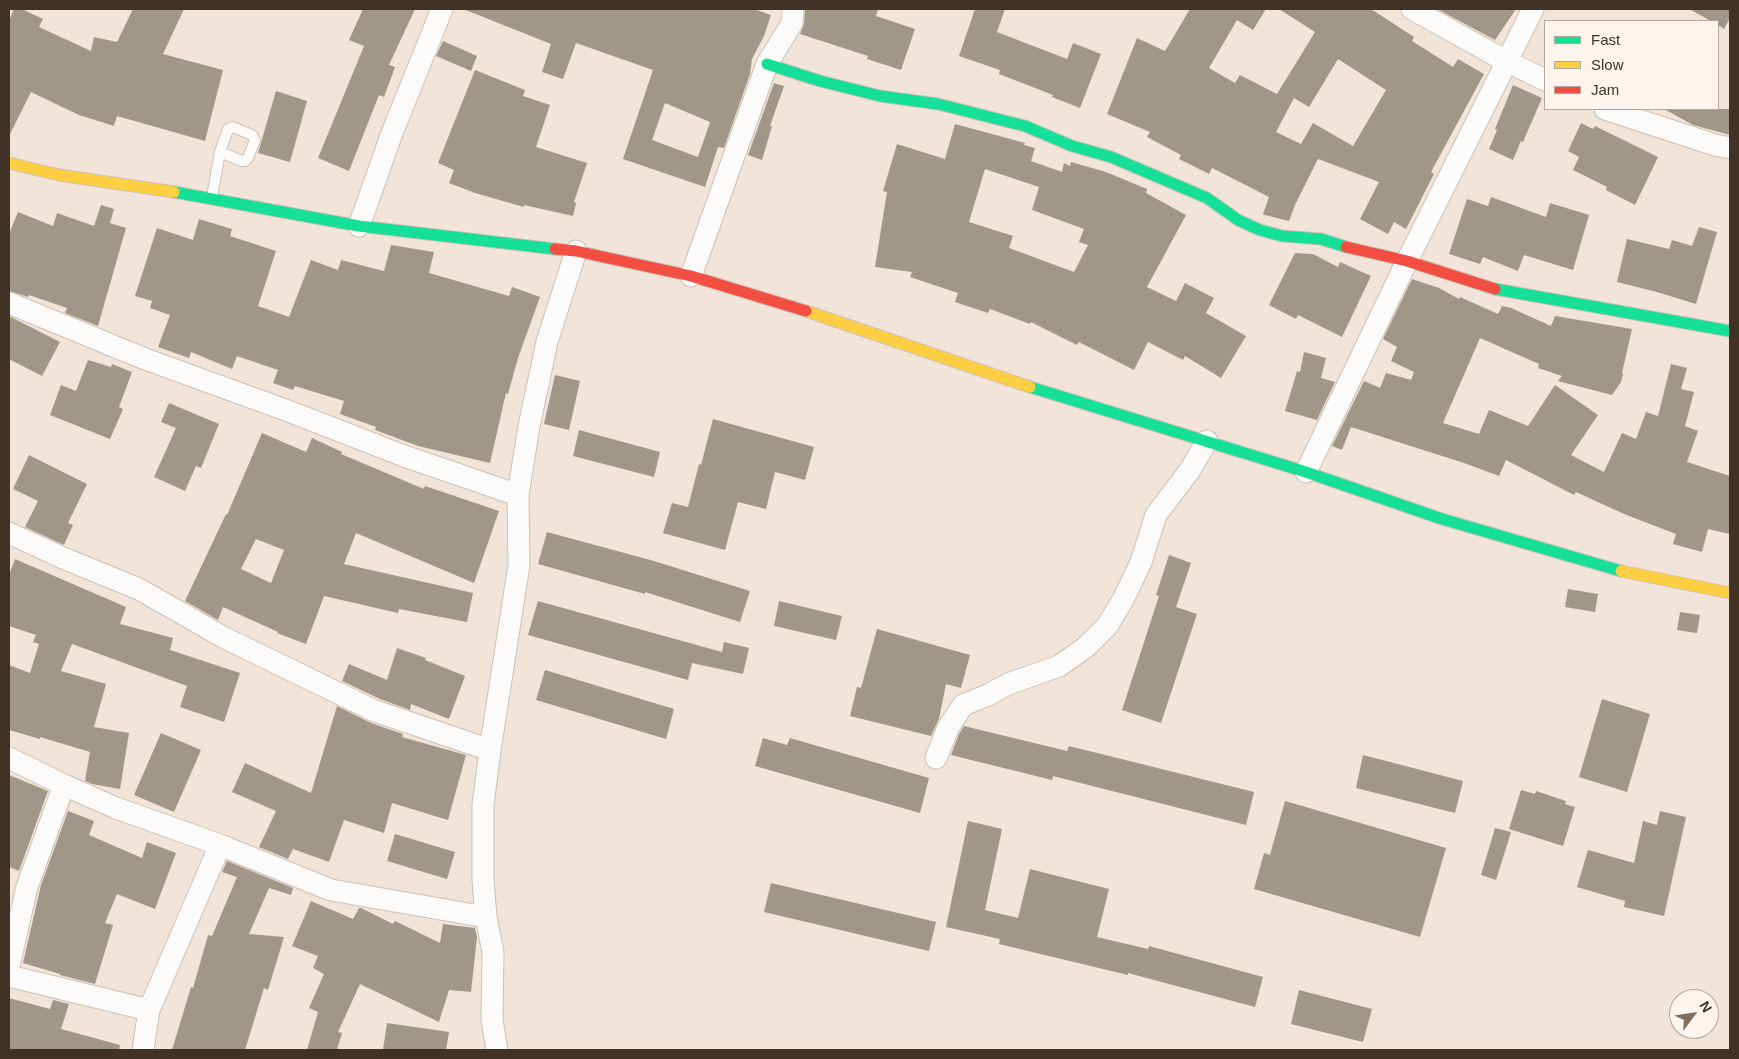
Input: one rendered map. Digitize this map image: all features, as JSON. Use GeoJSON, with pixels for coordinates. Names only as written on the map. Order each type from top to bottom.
{"type":"FeatureCollection","features":[{"type":"Feature","properties":{"kind":"main road"},"geometry":{"type":"LineString","coordinates":[[767,64],[820,81],[880,96],[938,104],[1024,126],[1072,146],[1111,157],[1207,198],[1238,220],[1260,230],[1282,236],[1321,239],[1358,251],[1407,261],[1494,288],[1730,331]]}},
{"type":"Feature","properties":{"kind":"main road"},"geometry":{"type":"LineString","coordinates":[[9,163],[59,175],[212,198],[359,226],[576,251],[691,276],[812,313],[1028,386],[1306,472],[1442,519],[1630,574],[1730,593]]}},
{"type":"Feature","properties":{"kind":"street"},"geometry":{"type":"LineString","coordinates":[[359,226],[392,133],[442,9]]}},
{"type":"Feature","properties":{"kind":"street"},"geometry":{"type":"LineString","coordinates":[[691,276],[767,64],[792,22],[793,9]]}},
{"type":"Feature","properties":{"kind":"street"},"geometry":{"type":"LineString","coordinates":[[1412,9],[1506,61],[1544,80]]}},
{"type":"Feature","properties":{"kind":"street"},"geometry":{"type":"LineString","coordinates":[[1306,472],[1407,261],[1533,9]]}},
{"type":"Feature","properties":{"kind":"street"},"geometry":{"type":"LineString","coordinates":[[1608,110],[1715,145],[1730,148]]}},
{"type":"Feature","properties":{"kind":"street"},"geometry":{"type":"LineString","coordinates":[[496,1050],[492,1020],[493,952],[486,917],[483,880],[483,805],[519,564],[518,496],[529,426],[547,342],[576,251]]}},
{"type":"Feature","properties":{"kind":"street"},"geometry":{"type":"LineString","coordinates":[[9,304],[145,359],[291,412],[404,456],[518,496]]}},
{"type":"Feature","properties":{"kind":"street"},"geometry":{"type":"LineString","coordinates":[[936,758],[948,728],[963,705],[988,695],[1008,684],[1059,666],[1086,647],[1107,626],[1124,598],[1141,562],[1156,515],[1190,470],[1207,442]]}},
{"type":"Feature","properties":{"kind":"street"},"geometry":{"type":"LineString","coordinates":[[9,533],[63,558],[139,589],[223,637],[376,711],[490,750]]}},
{"type":"Feature","properties":{"kind":"street"},"geometry":{"type":"LineString","coordinates":[[9,758],[116,808],[220,845],[331,890],[486,917]]}},
{"type":"Feature","properties":{"kind":"street"},"geometry":{"type":"LineString","coordinates":[[9,966],[26,887],[64,785]]}},
{"type":"Feature","properties":{"kind":"street"},"geometry":{"type":"LineString","coordinates":[[143,1050],[149,1010],[220,845]]}},
{"type":"Feature","properties":{"kind":"street"},"geometry":{"type":"LineString","coordinates":[[9,976],[149,1010]]}},
{"type":"Feature","properties":{"kind":"lane"},"geometry":{"type":"LineString","coordinates":[[212,198],[220,152]]}},
{"type":"Feature","properties":{"kind":"building"},"geometry":{"type":"Polygon","coordinates":[[[14,9],[22,9],[43,19],[39,27],[91,51],[94,37],[117,42],[133,9],[184,9],[163,54],[223,70],[205,141],[117,116],[114,126],[79,115],[31,92],[9,136],[9,21],[14,9]]]}},
{"type":"Feature","properties":{"kind":"building"},"geometry":{"type":"Polygon","coordinates":[[[363,9],[415,9],[389,65],[395,67],[384,97],[379,95],[349,171],[318,158],[364,46],[349,40],[363,9]]]}},
{"type":"Feature","properties":{"kind":"building"},"geometry":{"type":"Polygon","coordinates":[[[463,9],[754,9],[771,15],[764,36],[752,59],[750,74],[724,148],[718,147],[705,187],[623,159],[653,70],[576,43],[563,79],[542,72],[551,44],[463,9]],[[665,103],[652,140],[698,157],[710,122],[665,103]]]}},
{"type":"Feature","properties":{"kind":"building"},"geometry":{"type":"Polygon","coordinates":[[[805,9],[878,9],[876,16],[915,29],[901,70],[867,59],[868,56],[800,34],[804,24],[805,9]]]}},
{"type":"Feature","properties":{"kind":"building"},"geometry":{"type":"Polygon","coordinates":[[[975,9],[1005,9],[997,32],[1067,59],[1073,43],[1101,54],[1080,108],[1052,97],[1053,95],[999,74],[1000,70],[959,56],[975,9]]]}},
{"type":"Feature","properties":{"kind":"building"},"geometry":{"type":"Polygon","coordinates":[[[1190,9],[1266,9],[1253,30],[1237,20],[1209,68],[1235,83],[1240,75],[1277,94],[1315,32],[1279,9],[1371,9],[1414,37],[1412,41],[1453,67],[1458,59],[1484,74],[1431,172],[1434,174],[1406,229],[1394,222],[1388,234],[1360,219],[1379,182],[1318,159],[1289,221],[1265,215],[1263,214],[1269,197],[1212,168],[1209,174],[1179,159],[1181,155],[1147,137],[1150,132],[1107,114],[1137,38],[1165,51],[1190,9]],[[1338,59],[1309,107],[1294,98],[1276,132],[1301,144],[1313,123],[1353,146],[1386,90],[1338,59]]]}},
{"type":"Feature","properties":{"kind":"building"},"geometry":{"type":"Polygon","coordinates":[[[1437,9],[1516,9],[1495,40],[1437,9]]]}},
{"type":"Feature","properties":{"kind":"building"},"geometry":{"type":"Polygon","coordinates":[[[1689,9],[1730,9],[1730,18],[1724,29],[1719,26],[1719,20],[1709,20],[1689,9]]]}},
{"type":"Feature","properties":{"kind":"building"},"geometry":{"type":"Polygon","coordinates":[[[443,41],[477,56],[471,71],[436,56],[443,41]]]}},
{"type":"Feature","properties":{"kind":"building"},"geometry":{"type":"Polygon","coordinates":[[[475,70],[525,90],[523,96],[550,105],[536,147],[587,163],[574,202],[576,203],[573,216],[524,205],[524,207],[475,193],[449,183],[454,170],[438,163],[475,70]]]}},
{"type":"Feature","properties":{"kind":"building"},"geometry":{"type":"Polygon","coordinates":[[[774,83],[784,86],[770,126],[772,126],[762,160],[748,155],[774,83]]]}},
{"type":"Feature","properties":{"kind":"building"},"geometry":{"type":"Polygon","coordinates":[[[1513,85],[1542,98],[1513,160],[1489,149],[1513,85]]]}},
{"type":"Feature","properties":{"kind":"building"},"geometry":{"type":"Polygon","coordinates":[[[276,91],[307,101],[290,162],[258,153],[276,91]]]}},
{"type":"Feature","properties":{"kind":"building"},"geometry":{"type":"Polygon","coordinates":[[[1730,109],[1730,135],[1693,125],[1666,110],[1730,109]]]}},
{"type":"Feature","properties":{"kind":"building"},"geometry":{"type":"Polygon","coordinates":[[[1581,123],[1593,129],[1595,126],[1658,157],[1635,205],[1606,190],[1607,187],[1573,170],[1579,157],[1568,151],[1581,123]]]}},
{"type":"Feature","properties":{"kind":"building"},"geometry":{"type":"Polygon","coordinates":[[[955,124],[1025,143],[1024,145],[1035,148],[1031,161],[1062,172],[1064,163],[1070,166],[1071,162],[1106,172],[1147,189],[1146,193],[1186,215],[1147,287],[1176,301],[1185,283],[1214,298],[1206,313],[1246,336],[1221,378],[1185,356],[1183,360],[1148,342],[1134,370],[1079,342],[1077,345],[1031,322],[1030,324],[990,309],[988,313],[955,302],[958,293],[910,277],[912,272],[875,267],[887,192],[883,191],[897,144],[945,159],[955,124]],[[985,169],[969,222],[1013,236],[1009,248],[1074,272],[1088,245],[1079,242],[1084,229],[1032,210],[1039,187],[985,169]]]}},
{"type":"Feature","properties":{"kind":"building"},"geometry":{"type":"Polygon","coordinates":[[[1491,197],[1546,217],[1550,203],[1589,215],[1573,270],[1524,255],[1518,271],[1483,257],[1480,264],[1449,254],[1467,199],[1488,206],[1491,197]]]}},
{"type":"Feature","properties":{"kind":"building"},"geometry":{"type":"Polygon","coordinates":[[[101,205],[114,209],[110,223],[126,228],[98,326],[65,313],[67,308],[29,295],[28,297],[9,291],[9,234],[18,212],[53,226],[57,213],[94,226],[101,205]]]}},
{"type":"Feature","properties":{"kind":"building"},"geometry":{"type":"Polygon","coordinates":[[[199,219],[232,229],[230,236],[276,251],[258,306],[289,317],[311,260],[338,270],[341,260],[384,271],[391,245],[434,252],[429,273],[509,296],[512,287],[540,297],[518,358],[508,394],[506,393],[490,463],[418,446],[375,430],[376,427],[340,414],[344,401],[295,386],[293,390],[273,383],[278,370],[237,356],[232,369],[191,352],[189,358],[158,347],[170,315],[150,308],[152,301],[135,296],[157,228],[193,240],[199,219]]]}},
{"type":"Feature","properties":{"kind":"building"},"geometry":{"type":"Polygon","coordinates":[[[1699,227],[1717,232],[1696,304],[1617,282],[1627,239],[1669,249],[1672,240],[1692,246],[1699,227]]]}},
{"type":"Feature","properties":{"kind":"building"},"geometry":{"type":"Polygon","coordinates":[[[1295,253],[1313,254],[1338,267],[1340,262],[1371,276],[1342,337],[1298,315],[1296,319],[1269,305],[1295,253]]]}},
{"type":"Feature","properties":{"kind":"building"},"geometry":{"type":"Polygon","coordinates":[[[1412,279],[1439,288],[1459,299],[1460,297],[1498,314],[1502,306],[1511,308],[1551,326],[1555,316],[1632,329],[1621,382],[1612,395],[1558,381],[1562,376],[1538,368],[1539,364],[1480,338],[1443,423],[1479,434],[1489,410],[1528,426],[1555,385],[1598,415],[1571,455],[1604,472],[1622,433],[1636,439],[1646,412],[1658,416],[1671,364],[1687,368],[1681,389],[1694,392],[1685,426],[1698,431],[1687,462],[1730,476],[1730,534],[1708,529],[1702,552],[1673,544],[1676,534],[1624,514],[1576,492],[1574,495],[1506,460],[1499,476],[1351,427],[1342,450],[1332,446],[1364,381],[1380,388],[1386,373],[1411,380],[1414,372],[1391,361],[1397,347],[1383,339],[1412,279]]]}},
{"type":"Feature","properties":{"kind":"building"},"geometry":{"type":"Polygon","coordinates":[[[9,316],[60,342],[42,376],[9,359],[9,316]]]}},
{"type":"Feature","properties":{"kind":"building"},"geometry":{"type":"Polygon","coordinates":[[[1304,352],[1326,358],[1321,378],[1335,382],[1317,420],[1285,411],[1297,371],[1300,372],[1304,352]]]}},
{"type":"Feature","properties":{"kind":"building"},"geometry":{"type":"Polygon","coordinates":[[[88,360],[111,367],[112,364],[132,372],[119,407],[123,409],[110,439],[50,415],[61,385],[76,391],[88,360]]]}},
{"type":"Feature","properties":{"kind":"building"},"geometry":{"type":"Polygon","coordinates":[[[555,375],[580,381],[569,430],[544,424],[555,375]]]}},
{"type":"Feature","properties":{"kind":"building"},"geometry":{"type":"Polygon","coordinates":[[[169,403],[219,424],[201,468],[196,466],[185,491],[154,477],[176,428],[161,422],[169,403]]]}},
{"type":"Feature","properties":{"kind":"building"},"geometry":{"type":"Polygon","coordinates":[[[713,419],[814,447],[805,480],[775,472],[766,509],[738,502],[725,550],[663,533],[672,503],[688,507],[713,419]]]}},
{"type":"Feature","properties":{"kind":"building"},"geometry":{"type":"Polygon","coordinates":[[[579,430],[660,452],[654,477],[573,456],[579,430]]]}},
{"type":"Feature","properties":{"kind":"building"},"geometry":{"type":"Polygon","coordinates":[[[262,433],[306,452],[312,438],[342,452],[341,454],[424,489],[425,486],[499,511],[474,583],[356,533],[344,564],[473,593],[467,622],[399,609],[398,613],[324,596],[306,644],[277,633],[223,607],[218,620],[185,601],[227,515],[262,433]],[[256,539],[241,569],[271,583],[284,550],[256,539]]]}},
{"type":"Feature","properties":{"kind":"building"},"geometry":{"type":"Polygon","coordinates":[[[29,455],[87,484],[68,523],[73,525],[64,545],[25,527],[38,501],[13,489],[29,455]]]}},
{"type":"Feature","properties":{"kind":"building"},"geometry":{"type":"Polygon","coordinates":[[[547,532],[654,561],[750,591],[740,622],[645,592],[645,594],[538,564],[547,532]]]}},
{"type":"Feature","properties":{"kind":"building"},"geometry":{"type":"Polygon","coordinates":[[[1169,555],[1191,563],[1176,607],[1197,614],[1161,723],[1122,710],[1159,596],[1156,595],[1169,555]]]}},
{"type":"Feature","properties":{"kind":"building"},"geometry":{"type":"Polygon","coordinates":[[[15,559],[126,607],[120,624],[173,638],[170,650],[240,673],[224,722],[180,707],[187,686],[72,644],[61,671],[106,684],[94,727],[129,733],[120,789],[85,781],[90,752],[9,730],[9,665],[30,673],[39,644],[33,642],[36,635],[9,626],[9,575],[15,559]]]}},
{"type":"Feature","properties":{"kind":"building"},"geometry":{"type":"Polygon","coordinates":[[[1568,589],[1598,594],[1595,612],[1565,607],[1568,589]]]}},
{"type":"Feature","properties":{"kind":"building"},"geometry":{"type":"Polygon","coordinates":[[[538,601],[722,652],[724,642],[749,648],[743,674],[692,663],[688,680],[528,635],[538,601]]]}},
{"type":"Feature","properties":{"kind":"building"},"geometry":{"type":"Polygon","coordinates":[[[779,601],[842,616],[836,640],[774,626],[779,601]]]}},
{"type":"Feature","properties":{"kind":"building"},"geometry":{"type":"Polygon","coordinates":[[[1680,612],[1700,615],[1697,633],[1677,630],[1680,612]]]}},
{"type":"Feature","properties":{"kind":"building"},"geometry":{"type":"Polygon","coordinates":[[[877,629],[970,655],[961,688],[946,684],[939,719],[931,736],[850,716],[857,687],[861,688],[877,629]]]}},
{"type":"Feature","properties":{"kind":"building"},"geometry":{"type":"Polygon","coordinates":[[[397,648],[426,658],[425,660],[465,676],[449,719],[411,704],[410,710],[380,699],[342,681],[349,664],[387,680],[397,648]]]}},
{"type":"Feature","properties":{"kind":"building"},"geometry":{"type":"Polygon","coordinates":[[[545,670],[674,709],[666,739],[536,700],[545,670]]]}},
{"type":"Feature","properties":{"kind":"building"},"geometry":{"type":"Polygon","coordinates":[[[1602,699],[1650,714],[1627,792],[1579,777],[1602,699]]]}},
{"type":"Feature","properties":{"kind":"building"},"geometry":{"type":"Polygon","coordinates":[[[337,706],[371,723],[403,734],[402,737],[466,755],[448,820],[392,803],[384,833],[344,820],[329,862],[293,849],[288,859],[259,847],[276,811],[232,792],[245,763],[311,793],[337,706]]]}},
{"type":"Feature","properties":{"kind":"building"},"geometry":{"type":"Polygon","coordinates":[[[964,726],[1067,751],[1069,746],[1254,792],[1246,825],[1053,776],[1052,780],[951,755],[964,726]]]}},
{"type":"Feature","properties":{"kind":"building"},"geometry":{"type":"Polygon","coordinates":[[[161,733],[201,750],[174,812],[134,795],[161,733]]]}},
{"type":"Feature","properties":{"kind":"building"},"geometry":{"type":"Polygon","coordinates":[[[763,738],[787,745],[790,738],[929,778],[920,813],[755,766],[763,738]]]}},
{"type":"Feature","properties":{"kind":"building"},"geometry":{"type":"Polygon","coordinates":[[[1363,755],[1463,781],[1455,813],[1356,788],[1363,755]]]}},
{"type":"Feature","properties":{"kind":"building"},"geometry":{"type":"Polygon","coordinates":[[[9,775],[48,791],[19,871],[9,867],[9,775]]]}},
{"type":"Feature","properties":{"kind":"building"},"geometry":{"type":"Polygon","coordinates":[[[1521,790],[1535,794],[1536,791],[1566,801],[1565,804],[1575,807],[1563,846],[1509,829],[1521,790]]]}},
{"type":"Feature","properties":{"kind":"building"},"geometry":{"type":"Polygon","coordinates":[[[1285,801],[1446,848],[1420,937],[1254,889],[1264,853],[1270,855],[1285,801]]]}},
{"type":"Feature","properties":{"kind":"building"},"geometry":{"type":"Polygon","coordinates":[[[68,811],[94,821],[89,835],[142,858],[147,842],[176,853],[155,909],[117,894],[105,923],[113,925],[95,984],[23,963],[41,885],[68,811]]]}},
{"type":"Feature","properties":{"kind":"building"},"geometry":{"type":"Polygon","coordinates":[[[1660,811],[1686,817],[1664,916],[1624,907],[1625,901],[1577,887],[1588,850],[1634,863],[1643,821],[1657,825],[1660,811]]]}},
{"type":"Feature","properties":{"kind":"building"},"geometry":{"type":"Polygon","coordinates":[[[968,821],[1002,829],[985,910],[1018,918],[1030,869],[1109,889],[1097,937],[1148,949],[1149,946],[1263,977],[1255,1007],[1128,973],[1128,975],[999,944],[1000,939],[946,927],[968,821]]]}},
{"type":"Feature","properties":{"kind":"building"},"geometry":{"type":"Polygon","coordinates":[[[1495,828],[1511,832],[1496,880],[1481,875],[1495,828]]]}},
{"type":"Feature","properties":{"kind":"building"},"geometry":{"type":"Polygon","coordinates":[[[395,834],[455,852],[447,879],[387,861],[395,834]]]}},
{"type":"Feature","properties":{"kind":"building"},"geometry":{"type":"Polygon","coordinates":[[[227,861],[293,888],[291,895],[269,888],[249,934],[284,937],[268,990],[264,988],[245,1050],[172,1050],[191,987],[193,988],[208,935],[212,936],[237,877],[222,872],[227,861]]]}},
{"type":"Feature","properties":{"kind":"building"},"geometry":{"type":"Polygon","coordinates":[[[771,883],[936,922],[929,951],[764,912],[771,883]]]}},
{"type":"Feature","properties":{"kind":"building"},"geometry":{"type":"Polygon","coordinates":[[[311,901],[353,919],[359,908],[361,908],[393,924],[395,921],[440,943],[443,924],[475,928],[477,937],[471,992],[449,990],[439,1022],[360,984],[338,1032],[342,1033],[337,1050],[307,1050],[318,1012],[309,1008],[324,974],[313,968],[318,956],[292,946],[311,901]]]}},
{"type":"Feature","properties":{"kind":"building"},"geometry":{"type":"Polygon","coordinates":[[[1299,990],[1372,1009],[1363,1042],[1291,1024],[1299,990]]]}},
{"type":"Feature","properties":{"kind":"building"},"geometry":{"type":"Polygon","coordinates":[[[9,998],[50,1009],[53,1000],[69,1004],[61,1029],[120,1045],[119,1050],[9,1050],[9,998]]]}},
{"type":"Feature","properties":{"kind":"building"},"geometry":{"type":"Polygon","coordinates":[[[387,1023],[449,1032],[446,1050],[383,1050],[387,1023]]]}},
{"type":"Feature","properties":{"kind":"traffic: fast"},"geometry":{"type":"LineString","coordinates":[[767,64],[820,81],[880,96],[938,104],[1025,126],[1072,146],[1111,157],[1207,198],[1238,220],[1260,230],[1282,236],[1321,239],[1346,247]]}},
{"type":"Feature","properties":{"kind":"traffic: fast"},"geometry":{"type":"LineString","coordinates":[[174,192],[359,226],[555,249]]}},
{"type":"Feature","properties":{"kind":"traffic: fast"},"geometry":{"type":"LineString","coordinates":[[1495,289],[1730,331]]}},
{"type":"Feature","properties":{"kind":"traffic: fast"},"geometry":{"type":"LineString","coordinates":[[1030,387],[1306,472],[1442,519],[1621,571]]}},
{"type":"Feature","properties":{"kind":"traffic: slow"},"geometry":{"type":"LineString","coordinates":[[9,163],[59,175],[174,192]]}},
{"type":"Feature","properties":{"kind":"traffic: slow"},"geometry":{"type":"LineString","coordinates":[[806,311],[1030,387]]}},
{"type":"Feature","properties":{"kind":"traffic: slow"},"geometry":{"type":"LineString","coordinates":[[1621,571],[1730,593]]}},
{"type":"Feature","properties":{"kind":"traffic: jam"},"geometry":{"type":"LineString","coordinates":[[1346,247],[1407,261],[1495,289]]}},
{"type":"Feature","properties":{"kind":"traffic: jam"},"geometry":{"type":"LineString","coordinates":[[555,249],[576,251],[691,276],[806,311]]}}]}
